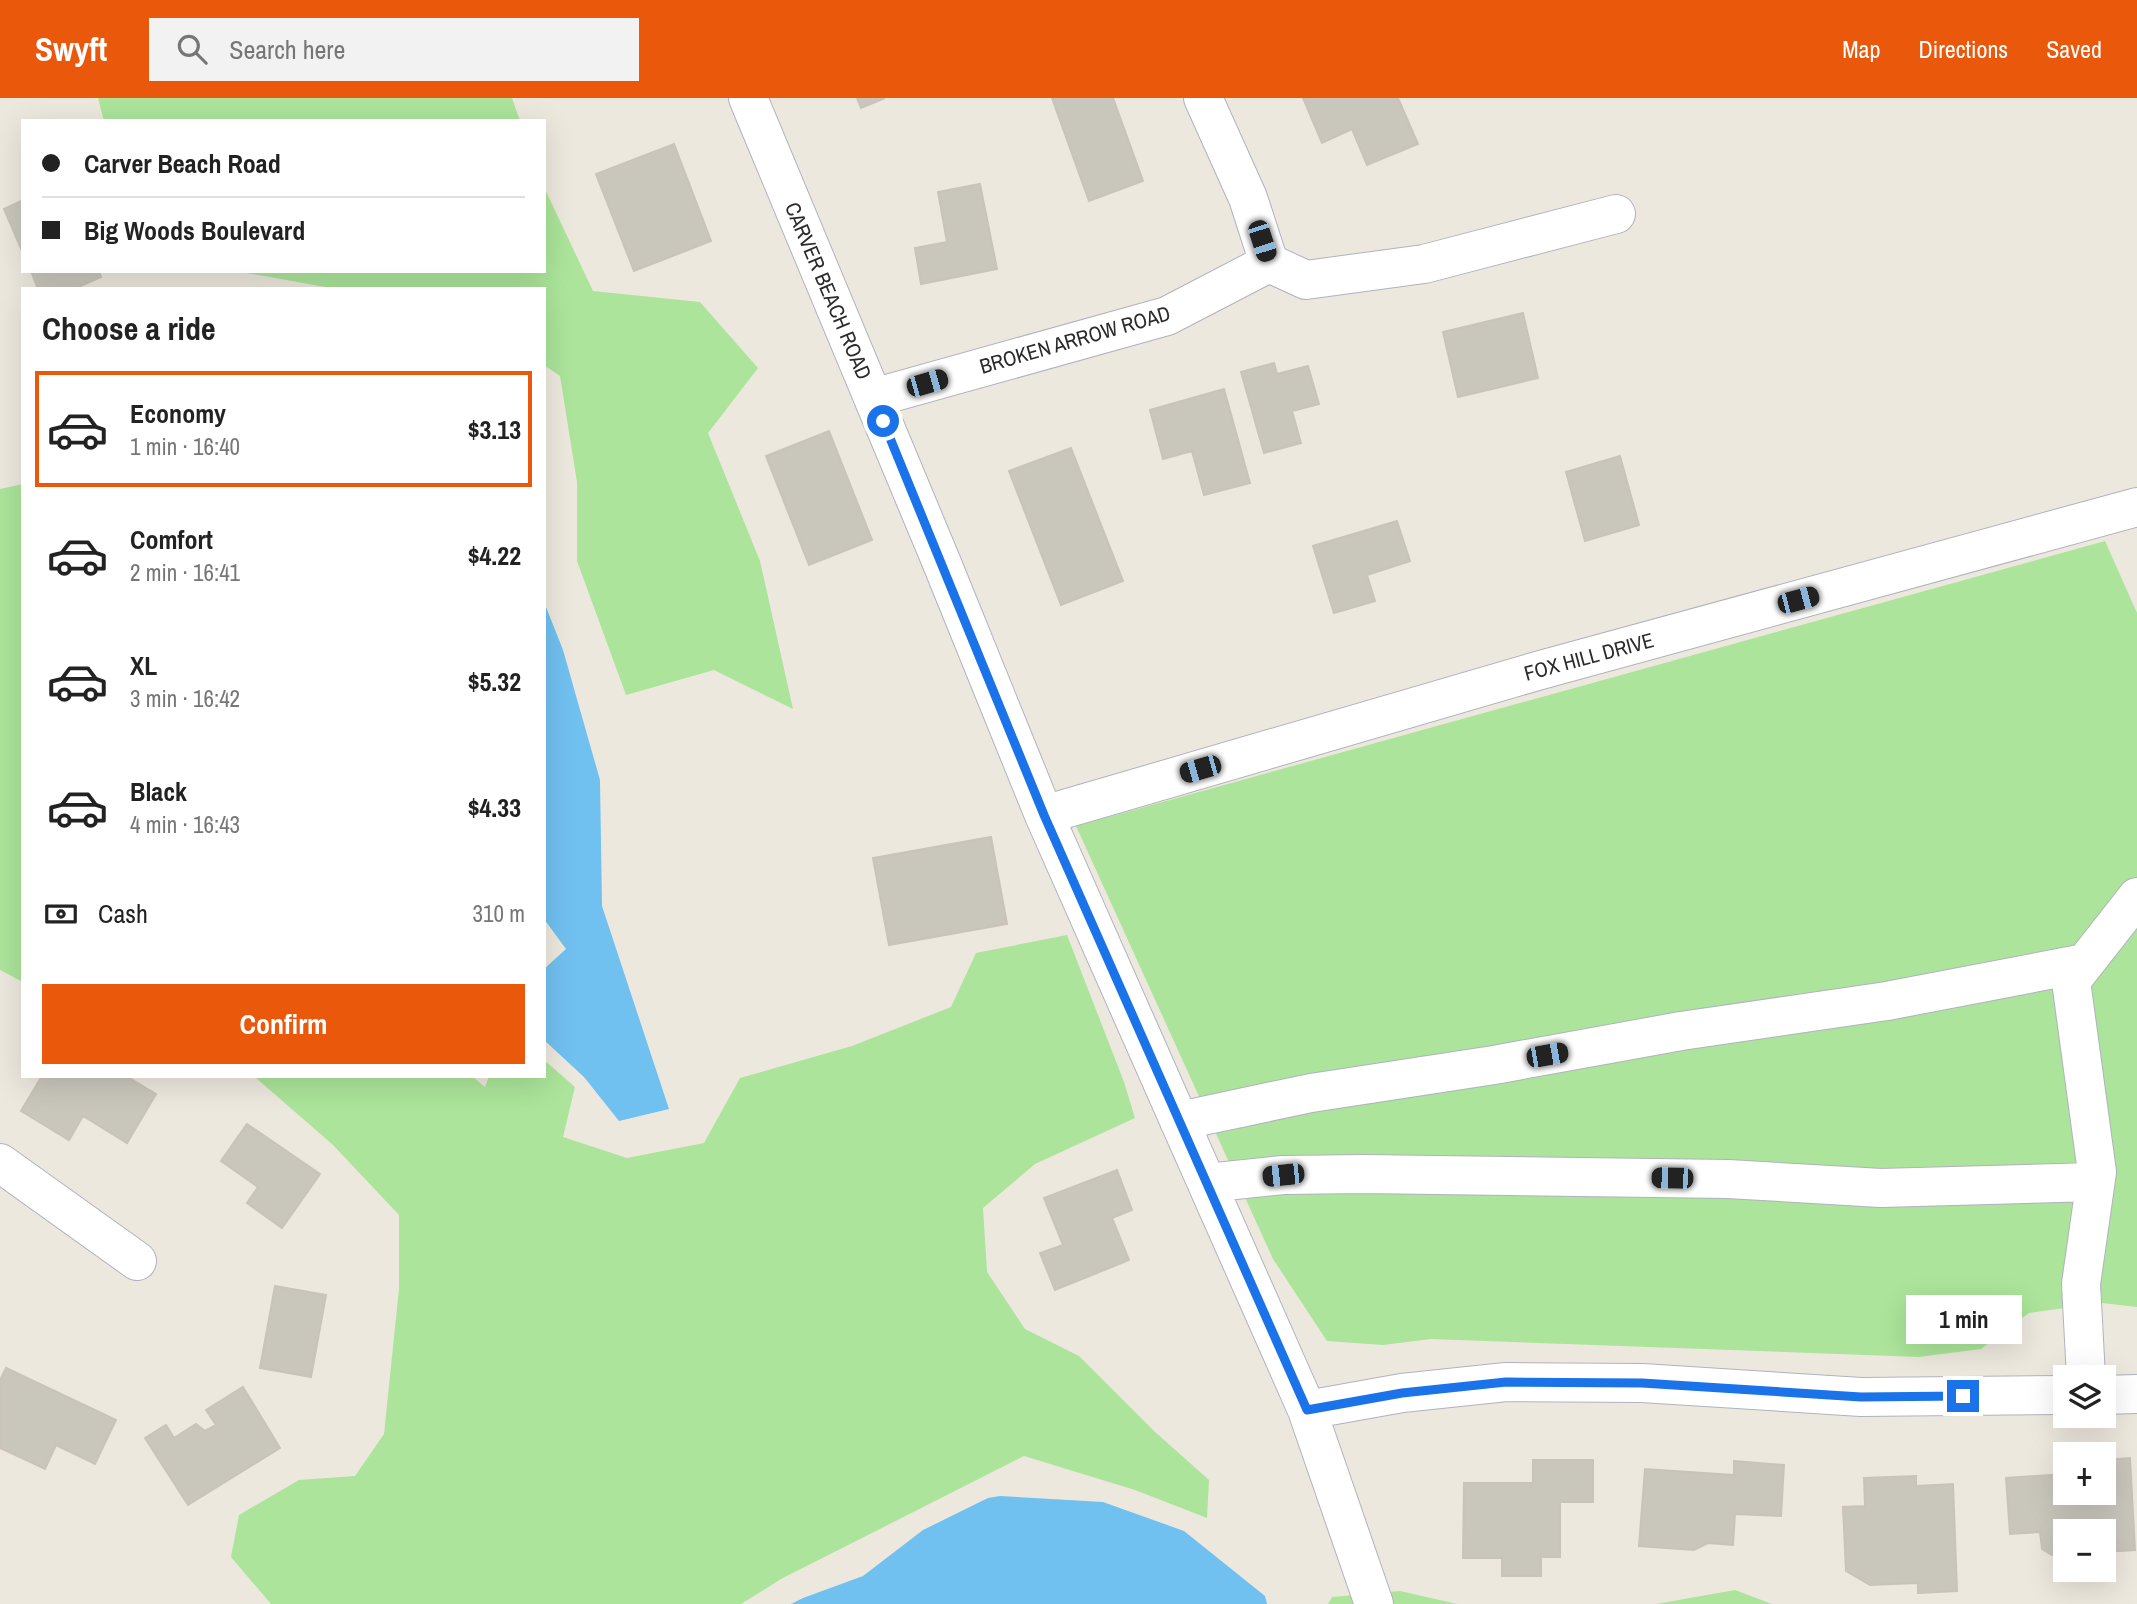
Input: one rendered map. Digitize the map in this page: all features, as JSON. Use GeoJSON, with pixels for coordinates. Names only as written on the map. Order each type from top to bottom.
{"type":"FeatureCollection","features":[{"type":"Feature","properties":{"kind":"street","name":"CARVER BEACH ROAD"},"geometry":{"type":"LineString","coordinates":[[748,98],[1044,815],[1307,1410],[1374,1604]]}},
{"type":"Feature","properties":{"kind":"street"},"geometry":{"type":"LineString","coordinates":[[1203,98],[1248,198],[1269,263],[1306,280],[1424,264],[1616,215]]}},
{"type":"Feature","properties":{"kind":"street","name":"BROKEN ARROW ROAD"},"geometry":{"type":"LineString","coordinates":[[873,398],[1167,316],[1269,263]]}},
{"type":"Feature","properties":{"kind":"street","name":"FOX HILL DRIVE"},"geometry":{"type":"LineString","coordinates":[[1044,815],[1537,671],[2137,508]]}},
{"type":"Feature","properties":{"kind":"street"},"geometry":{"type":"LineString","coordinates":[[2085,1365],[2081,1284],[2095,1182],[2095,1161],[2071,981],[2137,897]]}},
{"type":"Feature","properties":{"kind":"street"},"geometry":{"type":"LineString","coordinates":[[1180,1121],[1311,1093],[1494,1065],[1681,1031],[1887,1001],[2085,963]]}},
{"type":"Feature","properties":{"kind":"street"},"geometry":{"type":"LineString","coordinates":[[0,1163],[137,1261]]}},
{"type":"Feature","properties":{"kind":"street"},"geometry":{"type":"LineString","coordinates":[[1207,1183],[1283,1175],[1364,1174],[1728,1179],[1881,1188],[2095,1182]]}},
{"type":"Feature","properties":{"kind":"street"},"geometry":{"type":"LineString","coordinates":[[1307,1410],[1402,1393],[1506,1382],[1642,1383],[1861,1397],[2053,1395]]}},
{"type":"Feature","properties":{"kind":"street"},"geometry":{"type":"LineString","coordinates":[[2116,1395],[2137,1394]]}},
{"type":"Feature","properties":{"kind":"green space"},"geometry":{"type":"Polygon","coordinates":[[[98,98],[512,98],[519,119],[103,119],[98,98]]]}},
{"type":"Feature","properties":{"kind":"green space"},"geometry":{"type":"Polygon","coordinates":[[[546,191],[593,291],[700,302],[758,368],[708,433],[760,561],[793,709],[714,670],[626,695],[577,561],[577,482],[560,376],[546,366],[546,287],[326,287],[246,273],[546,273],[546,191]]]}},
{"type":"Feature","properties":{"kind":"green space"},"geometry":{"type":"Polygon","coordinates":[[[21,484],[21,981],[0,970],[0,489],[21,484]]]}},
{"type":"Feature","properties":{"kind":"green space"},"geometry":{"type":"Polygon","coordinates":[[[2105,541],[2137,613],[2137,1307],[2102,1303],[2029,1313],[1981,1349],[1919,1357],[1431,1339],[1383,1345],[1327,1341],[1273,1259],[1076,826],[2105,541]]]}},
{"type":"Feature","properties":{"kind":"green space"},"geometry":{"type":"Polygon","coordinates":[[[1067,935],[1124,1082],[1135,1118],[1035,1164],[983,1208],[987,1272],[1025,1329],[1079,1356],[1154,1431],[1209,1480],[1207,1518],[1135,1490],[1024,1456],[781,1579],[741,1604],[271,1604],[231,1557],[239,1515],[299,1480],[355,1476],[384,1434],[399,1289],[399,1215],[333,1145],[256,1078],[474,1078],[485,1087],[488,1078],[546,1078],[546,1062],[575,1087],[563,1137],[627,1158],[704,1143],[740,1078],[852,1046],[951,1007],[976,953],[1067,935]]]}},
{"type":"Feature","properties":{"kind":"green space"},"geometry":{"type":"Polygon","coordinates":[[[1735,1590],[1772,1604],[1656,1604],[1735,1590]]]}},
{"type":"Feature","properties":{"kind":"green space"},"geometry":{"type":"Polygon","coordinates":[[[1400,1591],[1457,1604],[1328,1604],[1332,1597],[1400,1591]]]}},
{"type":"Feature","properties":{"kind":"water"},"geometry":{"type":"Polygon","coordinates":[[[546,607],[563,650],[600,780],[602,906],[669,1109],[619,1121],[584,1077],[546,1042],[546,967],[566,949],[546,922],[546,607]]]}},
{"type":"Feature","properties":{"kind":"water"},"geometry":{"type":"Polygon","coordinates":[[[1000,1496],[1103,1502],[1184,1531],[1265,1596],[1267,1604],[791,1604],[863,1576],[923,1530],[988,1498],[1000,1496]]]}},
{"type":"Feature","properties":{"kind":"building"},"geometry":{"type":"Polygon","coordinates":[[[857,98],[885,98],[861,108],[857,98]]]}},
{"type":"Feature","properties":{"kind":"building"},"geometry":{"type":"Polygon","coordinates":[[[1052,98],[1113,98],[1143,181],[1089,201],[1052,98]]]}},
{"type":"Feature","properties":{"kind":"building"},"geometry":{"type":"Polygon","coordinates":[[[1303,98],[1398,98],[1418,144],[1367,165],[1352,129],[1322,143],[1303,98]]]}},
{"type":"Feature","properties":{"kind":"building"},"geometry":{"type":"Polygon","coordinates":[[[674,144],[711,241],[634,271],[596,174],[674,144]]]}},
{"type":"Feature","properties":{"kind":"building"},"geometry":{"type":"Polygon","coordinates":[[[980,184],[997,269],[921,284],[915,248],[947,242],[938,192],[980,184]]]}},
{"type":"Feature","properties":{"kind":"building"},"geometry":{"type":"Polygon","coordinates":[[[21,201],[21,248],[4,209],[21,201]]]}},
{"type":"Feature","properties":{"kind":"building"},"geometry":{"type":"Polygon","coordinates":[[[32,273],[100,273],[101,277],[78,287],[37,287],[32,273]]]}},
{"type":"Feature","properties":{"kind":"building"},"geometry":{"type":"Polygon","coordinates":[[[1523,313],[1538,378],[1458,397],[1443,332],[1523,313]]]}},
{"type":"Feature","properties":{"kind":"building"},"geometry":{"type":"Polygon","coordinates":[[[1274,363],[1277,374],[1308,366],[1319,404],[1292,411],[1301,443],[1264,453],[1241,372],[1274,363]]]}},
{"type":"Feature","properties":{"kind":"building"},"geometry":{"type":"Polygon","coordinates":[[[1224,389],[1250,483],[1204,495],[1192,451],[1163,459],[1150,410],[1224,389]]]}},
{"type":"Feature","properties":{"kind":"building"},"geometry":{"type":"Polygon","coordinates":[[[829,431],[872,540],[809,565],[766,456],[829,431]]]}},
{"type":"Feature","properties":{"kind":"building"},"geometry":{"type":"Polygon","coordinates":[[[1071,448],[1123,581],[1061,605],[1009,471],[1071,448]]]}},
{"type":"Feature","properties":{"kind":"building"},"geometry":{"type":"Polygon","coordinates":[[[1620,456],[1639,525],[1585,541],[1566,472],[1620,456]]]}},
{"type":"Feature","properties":{"kind":"building"},"geometry":{"type":"Polygon","coordinates":[[[1397,521],[1410,561],[1367,575],[1375,601],[1334,613],[1313,546],[1397,521]]]}},
{"type":"Feature","properties":{"kind":"building"},"geometry":{"type":"Polygon","coordinates":[[[991,837],[1007,924],[889,945],[873,858],[991,837]]]}},
{"type":"Feature","properties":{"kind":"building"},"geometry":{"type":"Polygon","coordinates":[[[41,1078],[129,1078],[156,1094],[127,1143],[83,1116],[69,1140],[21,1111],[41,1078]]]}},
{"type":"Feature","properties":{"kind":"building"},"geometry":{"type":"Polygon","coordinates":[[[247,1124],[320,1174],[282,1228],[247,1203],[258,1187],[221,1161],[247,1124]]]}},
{"type":"Feature","properties":{"kind":"building"},"geometry":{"type":"Polygon","coordinates":[[[1117,1170],[1132,1210],[1112,1218],[1129,1260],[1055,1290],[1040,1253],[1063,1245],[1044,1198],[1117,1170]]]}},
{"type":"Feature","properties":{"kind":"building"},"geometry":{"type":"Polygon","coordinates":[[[275,1286],[326,1295],[311,1377],[260,1368],[275,1286]]]}},
{"type":"Feature","properties":{"kind":"building"},"geometry":{"type":"Polygon","coordinates":[[[6,1368],[116,1420],[95,1464],[56,1445],[45,1469],[0,1448],[0,1380],[6,1368]]]}},
{"type":"Feature","properties":{"kind":"building"},"geometry":{"type":"Polygon","coordinates":[[[243,1387],[280,1448],[188,1505],[145,1438],[166,1425],[174,1438],[196,1424],[205,1431],[216,1425],[206,1410],[243,1387]]]}},
{"type":"Feature","properties":{"kind":"building"},"geometry":{"type":"Polygon","coordinates":[[[2130,1458],[2135,1550],[2116,1551],[2116,1519],[2053,1519],[2053,1555],[2042,1549],[2040,1532],[2010,1534],[2006,1478],[2053,1475],[2053,1505],[2116,1505],[2116,1459],[2130,1458]]]}},
{"type":"Feature","properties":{"kind":"building"},"geometry":{"type":"Polygon","coordinates":[[[1533,1460],[1593,1460],[1593,1502],[1560,1502],[1560,1557],[1541,1557],[1541,1576],[1502,1576],[1502,1558],[1463,1558],[1464,1483],[1533,1483],[1533,1460]]]}},
{"type":"Feature","properties":{"kind":"building"},"geometry":{"type":"Polygon","coordinates":[[[1734,1461],[1784,1465],[1781,1516],[1735,1514],[1733,1545],[1708,1543],[1694,1550],[1639,1546],[1645,1469],[1734,1475],[1734,1461]]]}},
{"type":"Feature","properties":{"kind":"building"},"geometry":{"type":"Polygon","coordinates":[[[1916,1476],[1916,1486],[1953,1484],[1957,1591],[1918,1593],[1918,1583],[1870,1585],[1846,1571],[1843,1507],[1865,1506],[1864,1478],[1916,1476]]]}},
{"type":"Feature","properties":{"kind":"route"},"geometry":{"type":"LineString","coordinates":[[883,421],[1044,815],[1307,1410],[1402,1393],[1506,1382],[1642,1383],[1861,1397],[1963,1396]]}}]}
